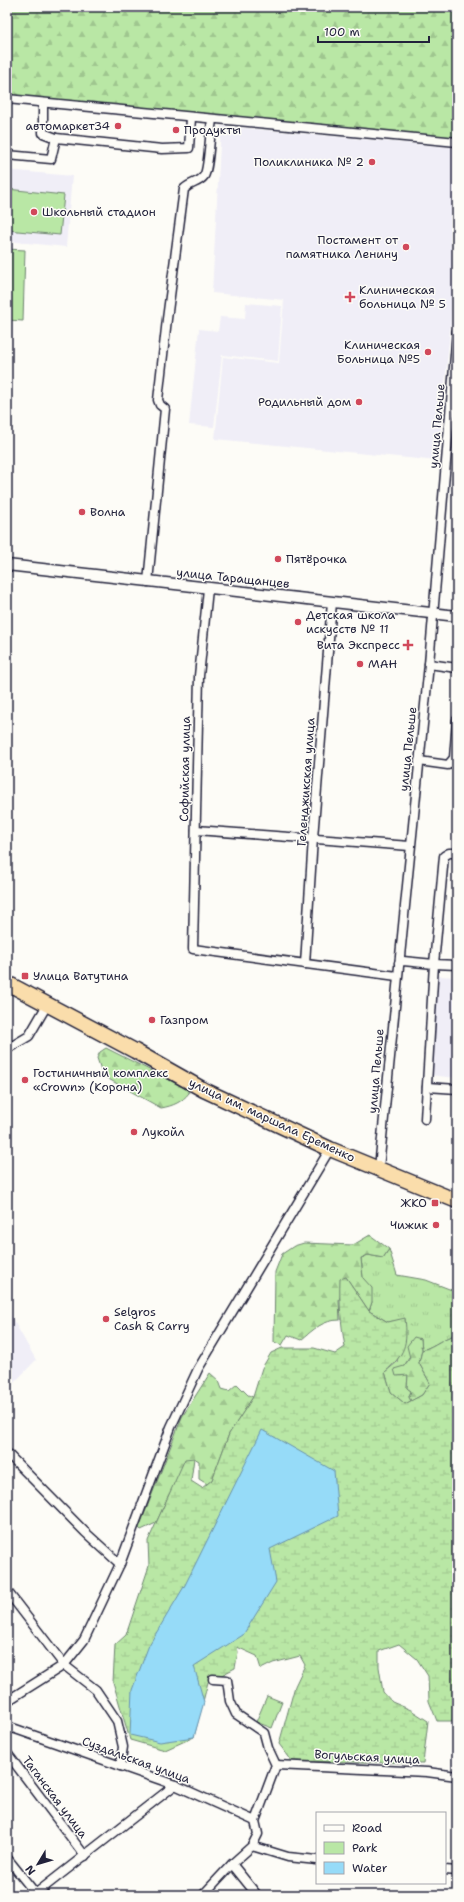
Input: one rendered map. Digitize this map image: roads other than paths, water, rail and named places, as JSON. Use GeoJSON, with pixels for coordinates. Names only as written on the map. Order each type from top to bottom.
{"type":"FeatureCollection","features":[{"type":"Feature","properties":{"kind":"highway","name":"улица им. маршала Еременко"},"geometry":{"type":"LineString","coordinates":[[7,983],[204,1090],[330,1149],[457,1201]]}},
{"type":"Feature","properties":{"kind":"street"},"geometry":{"type":"LineString","coordinates":[[7,99],[191,118],[457,142]]}},
{"type":"Feature","properties":{"kind":"street"},"geometry":{"type":"LineString","coordinates":[[43,103],[43,133],[56,138],[162,149],[189,148],[191,118]]}},
{"type":"Feature","properties":{"kind":"street"},"geometry":{"type":"LineString","coordinates":[[148,582],[165,409],[160,405],[158,400],[175,253],[184,189],[189,184],[199,182],[206,174],[212,120]]}},
{"type":"Feature","properties":{"kind":"street"},"geometry":{"type":"LineString","coordinates":[[7,155],[51,159],[56,138]]}},
{"type":"Feature","properties":{"kind":"street","name":"улица Пельше"},"geometry":{"type":"LineString","coordinates":[[379,1168],[429,664],[432,613],[457,331]]}},
{"type":"Feature","properties":{"kind":"street","name":"улица Таращанцев"},"geometry":{"type":"LineString","coordinates":[[7,565],[208,589],[457,616]]}},
{"type":"Feature","properties":{"kind":"street","name":"Софийская улица"},"geometry":{"type":"LineString","coordinates":[[208,589],[199,676],[193,949],[305,964]]}},
{"type":"Feature","properties":{"kind":"street","name":"Геленджикская улица"},"geometry":{"type":"LineString","coordinates":[[305,964],[313,838],[332,602]]}},
{"type":"Feature","properties":{"kind":"street"},"geometry":{"type":"LineString","coordinates":[[429,664],[457,668]]}},
{"type":"Feature","properties":{"kind":"street"},"geometry":{"type":"LineString","coordinates":[[419,761],[448,765],[452,762],[454,758],[457,720]]}},
{"type":"Feature","properties":{"kind":"street"},"geometry":{"type":"LineString","coordinates":[[196,830],[410,846]]}},
{"type":"Feature","properties":{"kind":"street"},"geometry":{"type":"LineString","coordinates":[[425,1119],[434,964],[444,856],[449,853],[457,853]]}},
{"type":"Feature","properties":{"kind":"street"},"geometry":{"type":"LineString","coordinates":[[399,963],[403,961],[457,965]]}},
{"type":"Feature","properties":{"kind":"street"},"geometry":{"type":"LineString","coordinates":[[305,964],[397,976]]}},
{"type":"Feature","properties":{"kind":"street"},"geometry":{"type":"LineString","coordinates":[[7,1050],[29,1036],[47,1005]]}},
{"type":"Feature","properties":{"kind":"street"},"geometry":{"type":"LineString","coordinates":[[427,1087],[457,1089]]}},
{"type":"Feature","properties":{"kind":"street"},"geometry":{"type":"LineString","coordinates":[[7,1701],[64,1665],[84,1640],[120,1564],[171,1427],[198,1370],[330,1149]]}},
{"type":"Feature","properties":{"kind":"street"},"geometry":{"type":"LineString","coordinates":[[7,1453],[85,1532],[120,1564]]}},
{"type":"Feature","properties":{"kind":"street"},"geometry":{"type":"LineString","coordinates":[[7,1591],[64,1665],[96,1690],[117,1721],[123,1747],[120,1766]]}},
{"type":"Feature","properties":{"kind":"street"},"geometry":{"type":"LineString","coordinates":[[203,1895],[232,1864],[252,1846],[258,1834],[255,1821],[276,1765],[268,1748],[264,1733],[236,1714],[230,1701],[227,1680],[213,1679]]}},
{"type":"Feature","properties":{"kind":"street","name":"Суздальская улица"},"geometry":{"type":"LineString","coordinates":[[7,1726],[175,1785],[255,1821]]}},
{"type":"Feature","properties":{"kind":"street","name":"Таганская улица"},"geometry":{"type":"LineString","coordinates":[[7,1753],[85,1856]]}},
{"type":"Feature","properties":{"kind":"street"},"geometry":{"type":"LineString","coordinates":[[7,1769],[14,1764]]}},
{"type":"Feature","properties":{"kind":"street","name":"Вогульская улица"},"geometry":{"type":"LineString","coordinates":[[276,1765],[427,1772],[457,1776]]}},
{"type":"Feature","properties":{"kind":"street"},"geometry":{"type":"LineString","coordinates":[[7,1858],[35,1894],[175,1785]]}},
{"type":"Feature","properties":{"kind":"street"},"geometry":{"type":"LineString","coordinates":[[252,1846],[288,1857],[316,1860]]}},
{"type":"Feature","properties":{"kind":"street"},"geometry":{"type":"LineString","coordinates":[[232,1864],[257,1895]]}},
{"type":"Feature","properties":{"kind":"street"},"geometry":{"type":"LineString","coordinates":[[446,1870],[457,1871]]}},
{"type":"Feature","properties":{"kind":"water"},"geometry":{"type":"Polygon","coordinates":[[[262,1430],[334,1471],[338,1516],[270,1549],[276,1582],[243,1635],[194,1666],[204,1702],[194,1737],[160,1742],[130,1735],[132,1690],[149,1645],[185,1585],[262,1430]]]}},
{"type":"Feature","properties":{"kind":"place","name":"автомаркет34"},"geometry":{"type":"Point","coordinates":[118,126]}},
{"type":"Feature","properties":{"kind":"place","name":"Продукты"},"geometry":{"type":"Point","coordinates":[176,130]}},
{"type":"Feature","properties":{"kind":"place","name":"Поликлиника № 2"},"geometry":{"type":"Point","coordinates":[372,162]}},
{"type":"Feature","properties":{"kind":"place","name":"Школьный стадион"},"geometry":{"type":"Point","coordinates":[34,212]}},
{"type":"Feature","properties":{"kind":"place","name":"Постамент от памятника Ленину"},"geometry":{"type":"Point","coordinates":[406,247]}},
{"type":"Feature","properties":{"kind":"place","name":"Клиническая больница № 5"},"geometry":{"type":"Point","coordinates":[350,297]}},
{"type":"Feature","properties":{"kind":"place","name":"Клиническая Больница №5"},"geometry":{"type":"Point","coordinates":[428,352]}},
{"type":"Feature","properties":{"kind":"place","name":"Родильный дом"},"geometry":{"type":"Point","coordinates":[359,402]}},
{"type":"Feature","properties":{"kind":"place","name":"Волна"},"geometry":{"type":"Point","coordinates":[82,512]}},
{"type":"Feature","properties":{"kind":"place","name":"Пятёрочка"},"geometry":{"type":"Point","coordinates":[278,559]}},
{"type":"Feature","properties":{"kind":"place","name":"Детская школа искусств № 11"},"geometry":{"type":"Point","coordinates":[298,622]}},
{"type":"Feature","properties":{"kind":"place","name":"Вита Экспресс"},"geometry":{"type":"Point","coordinates":[408,645]}},
{"type":"Feature","properties":{"kind":"place","name":"МАН"},"geometry":{"type":"Point","coordinates":[360,664]}},
{"type":"Feature","properties":{"kind":"place","name":"Улица Ватутина"},"geometry":{"type":"Point","coordinates":[25,976]}},
{"type":"Feature","properties":{"kind":"place","name":"Газпром"},"geometry":{"type":"Point","coordinates":[152,1020]}},
{"type":"Feature","properties":{"kind":"place","name":"Гостиничный комплекс «Crown» (Корона)"},"geometry":{"type":"Point","coordinates":[25,1080]}},
{"type":"Feature","properties":{"kind":"place","name":"Лукойл"},"geometry":{"type":"Point","coordinates":[134,1132]}},
{"type":"Feature","properties":{"kind":"place","name":"ЖКО"},"geometry":{"type":"Point","coordinates":[435,1203]}},
{"type":"Feature","properties":{"kind":"place","name":"Чижик"},"geometry":{"type":"Point","coordinates":[436,1225]}},
{"type":"Feature","properties":{"kind":"place","name":"Selgros Cash & Carry"},"geometry":{"type":"Point","coordinates":[106,1319]}}]}
